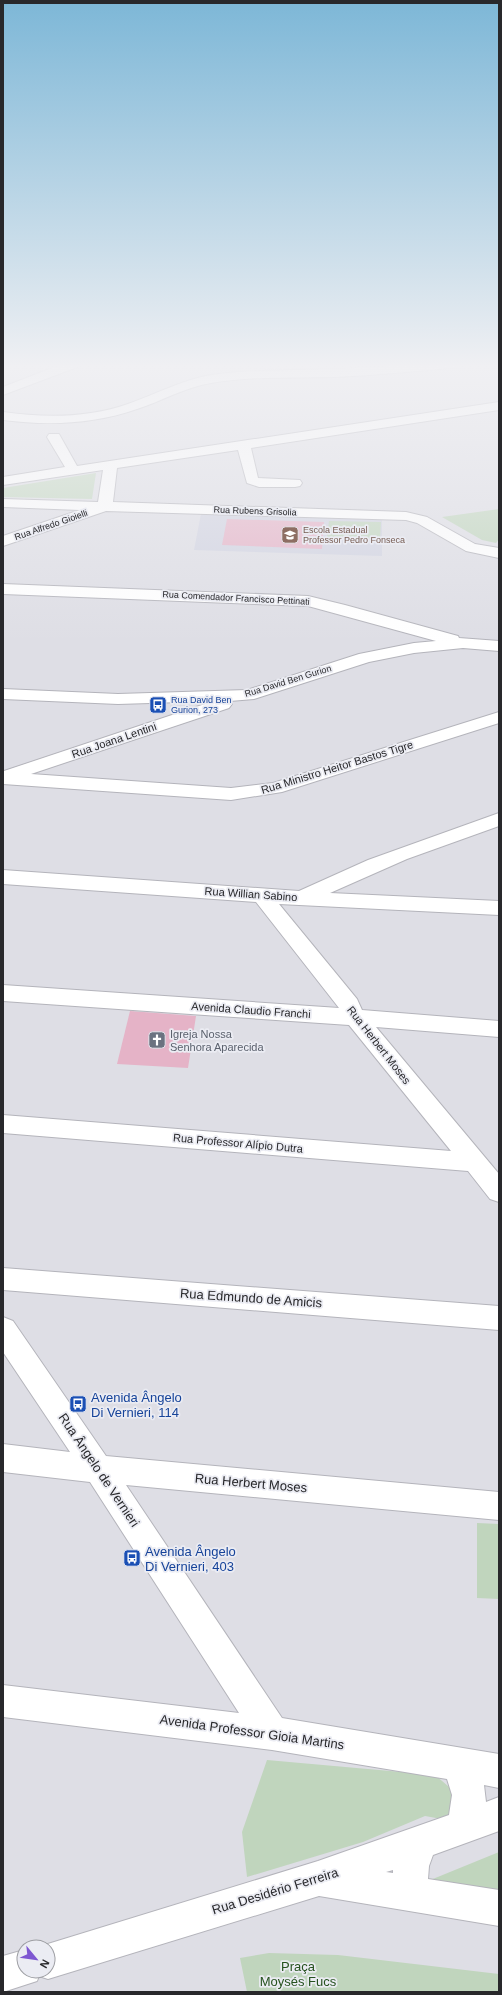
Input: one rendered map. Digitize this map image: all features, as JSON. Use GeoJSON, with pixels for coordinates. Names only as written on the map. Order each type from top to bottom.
{"type":"FeatureCollection","features":[{"type":"Feature","properties":{"kind":"street"},"geometry":{"type":"LineString","coordinates":[[65,456],[73,470]]}},
{"type":"Feature","properties":{"kind":"street"},"geometry":{"type":"LineString","coordinates":[[3,481],[163,456]]}},
{"type":"Feature","properties":{"kind":"street"},"geometry":{"type":"LineString","coordinates":[[246,456],[252,480],[255,482],[295,483]]}},
{"type":"Feature","properties":{"kind":"street"},"geometry":{"type":"LineString","coordinates":[[104,506],[110,464]]}},
{"type":"Feature","properties":{"kind":"street","name":"Rua Rubens Grisolia"},"geometry":{"type":"LineString","coordinates":[[3,503],[406,516],[422,520],[471,548],[499,553]]}},
{"type":"Feature","properties":{"kind":"street","name":"Rua Alfredo Gioielli"},"geometry":{"type":"LineString","coordinates":[[3,541],[104,506]]}},
{"type":"Feature","properties":{"kind":"street","name":"Rua Comendador Francisco Pettinati"},"geometry":{"type":"LineString","coordinates":[[3,589],[308,601],[339,608],[463,643]]}},
{"type":"Feature","properties":{"kind":"street","name":"Rua David Ben Gurion"},"geometry":{"type":"LineString","coordinates":[[3,694],[118,699],[248,695],[364,658],[414,648],[498,641]]}},
{"type":"Feature","properties":{"kind":"street","name":"Rua Joana Lentini"},"geometry":{"type":"LineString","coordinates":[[3,778],[248,695]]}},
{"type":"Feature","properties":{"kind":"street","name":"Rua Ministro Heitor Bastos Tigre"},"geometry":{"type":"LineString","coordinates":[[3,778],[230,794],[254,792],[275,788],[495,722]]}},
{"type":"Feature","properties":{"kind":"street"},"geometry":{"type":"LineString","coordinates":[[303,898],[336,880],[499,819]]}},
{"type":"Feature","properties":{"kind":"street","name":"Rua Willian Sabino"},"geometry":{"type":"LineString","coordinates":[[3,877],[262,896],[499,908]]}},
{"type":"Feature","properties":{"kind":"street","name":"Rua Herbert Moses"},"geometry":{"type":"LineString","coordinates":[[262,896],[352,1011],[473,1162],[499,1192]]}},
{"type":"Feature","properties":{"kind":"street","name":"Avenida Claudio Franchi"},"geometry":{"type":"LineString","coordinates":[[3,980],[352,1011],[499,1029]]}},
{"type":"Feature","properties":{"kind":"street","name":"Avenida Claudio Franchi"},"geometry":{"type":"LineString","coordinates":[[3,993],[352,1011],[499,1014]]}},
{"type":"Feature","properties":{"kind":"street","name":"Rua Professor Alípio Dutra"},"geometry":{"type":"LineString","coordinates":[[3,1124],[473,1162]]}},
{"type":"Feature","properties":{"kind":"street","name":"Rua Edmundo de Amicis"},"geometry":{"type":"LineString","coordinates":[[3,1279],[499,1318]]}},
{"type":"Feature","properties":{"kind":"street","name":"Rua Ângelo de Vernieri"},"geometry":{"type":"LineString","coordinates":[[3,1329],[98,1469],[272,1733]]}},
{"type":"Feature","properties":{"kind":"street","name":"Rua Herbert Moses"},"geometry":{"type":"LineString","coordinates":[[3,1458],[98,1469],[499,1506]]}},
{"type":"Feature","properties":{"kind":"street","name":"Avenida Professor Gioia Martins"},"geometry":{"type":"LineString","coordinates":[[3,1701],[272,1733],[499,1771]]}},
{"type":"Feature","properties":{"kind":"street"},"geometry":{"type":"LineString","coordinates":[[457,1764],[463,1773],[470,1794],[466,1817],[461,1827]]}},
{"type":"Feature","properties":{"kind":"street","name":"Rua Desidério Ferreira"},"geometry":{"type":"LineString","coordinates":[[56,1959],[318,1878],[499,1814]]}},
{"type":"Feature","properties":{"kind":"street"},"geometry":{"type":"LineString","coordinates":[[409,1893],[411,1866],[421,1841]]}},
{"type":"Feature","properties":{"kind":"street"},"geometry":{"type":"LineString","coordinates":[[318,1878],[499,1908]]}},
{"type":"Feature","properties":{"kind":"street"},"geometry":{"type":"LineString","coordinates":[[3,1974],[16,1970]]}},
{"type":"Feature","properties":{"kind":"shaded area","name":"Escola Estadual Professor Pedro Fonseca"},"geometry":{"type":"Polygon","coordinates":[[[201,514],[382,520],[382,556],[194,550],[201,514]]]}},
{"type":"Feature","properties":{"kind":"green space"},"geometry":{"type":"Polygon","coordinates":[[[96,473],[92,499],[3,497],[3,488],[96,473]]]}},
{"type":"Feature","properties":{"kind":"green space"},"geometry":{"type":"Polygon","coordinates":[[[499,509],[499,539],[496,543],[482,540],[442,517],[499,509]]]}},
{"type":"Feature","properties":{"kind":"green space"},"geometry":{"type":"Polygon","coordinates":[[[329,521],[381,522],[380,539],[327,537],[329,521]]]}},
{"type":"Feature","properties":{"kind":"green space"},"geometry":{"type":"Polygon","coordinates":[[[477,1523],[499,1524],[499,1599],[477,1598],[477,1523]]]}},
{"type":"Feature","properties":{"kind":"green space"},"geometry":{"type":"Polygon","coordinates":[[[267,1760],[435,1775],[455,1792],[447,1820],[425,1816],[363,1842],[247,1877],[242,1832],[267,1760]]]}},
{"type":"Feature","properties":{"kind":"green space"},"geometry":{"type":"Polygon","coordinates":[[[499,1852],[499,1893],[423,1883],[499,1852]]]}},
{"type":"Feature","properties":{"kind":"green space","name":"Praça Moysés Fucs"},"geometry":{"type":"Polygon","coordinates":[[[269,1953],[338,1955],[499,1974],[499,1992],[247,1992],[240,1958],[269,1953]]]}},
{"type":"Feature","properties":{"kind":"building"},"geometry":{"type":"Polygon","coordinates":[[[227,519],[324,522],[322,549],[222,545],[227,519]]]}},
{"type":"Feature","properties":{"kind":"building","name":"Igreja Nossa Senhora Aparecida"},"geometry":{"type":"Polygon","coordinates":[[[130,1011],[196,1016],[188,1068],[117,1064],[130,1011]]]}},
{"type":"Feature","properties":{"kind":"place","name":"Escola Estadual Professor Pedro Fonseca"},"geometry":{"type":"Point","coordinates":[290,535]}},
{"type":"Feature","properties":{"kind":"place","name":"Rua David Ben Gurion, 273"},"geometry":{"type":"Point","coordinates":[158,705]}},
{"type":"Feature","properties":{"kind":"place","name":"Igreja Nossa Senhora Aparecida"},"geometry":{"type":"Point","coordinates":[157,1040]}},
{"type":"Feature","properties":{"kind":"place","name":"Avenida Ângelo Di Vernieri, 114"},"geometry":{"type":"Point","coordinates":[78,1404]}},
{"type":"Feature","properties":{"kind":"place","name":"Avenida Ângelo Di Vernieri, 403"},"geometry":{"type":"Point","coordinates":[132,1558]}}]}
